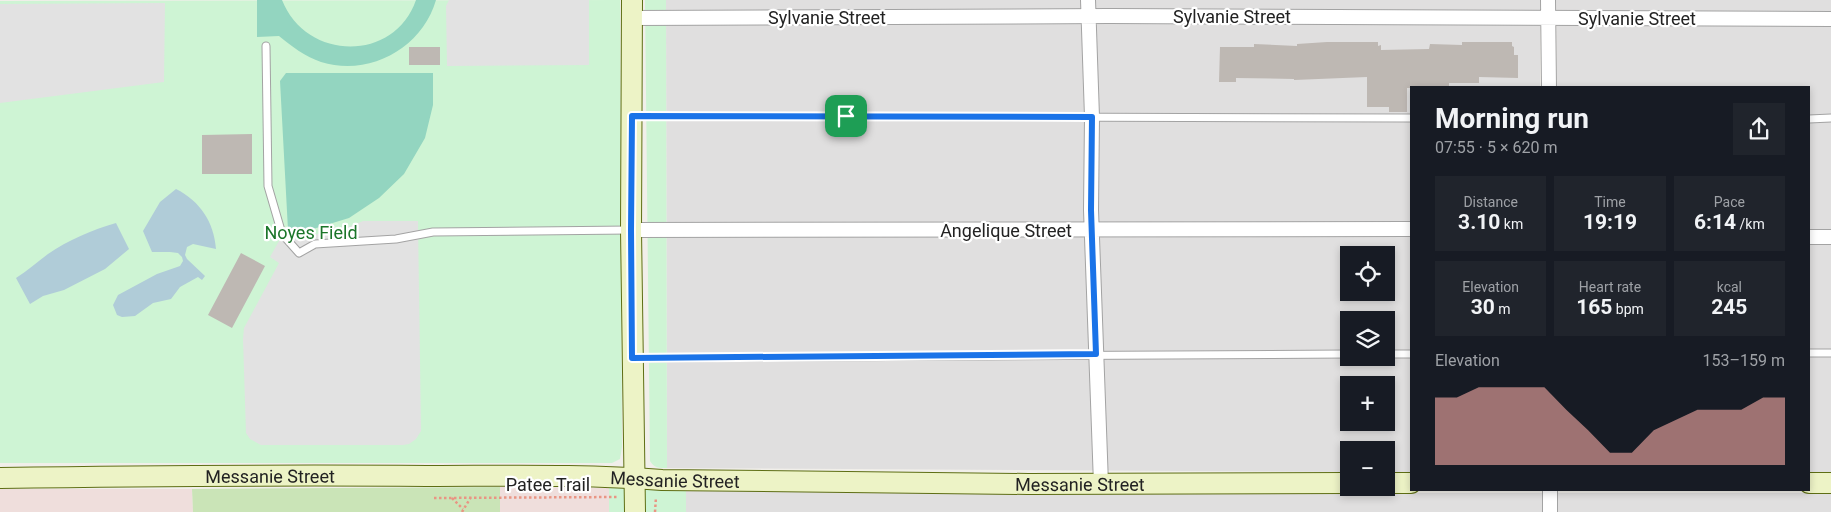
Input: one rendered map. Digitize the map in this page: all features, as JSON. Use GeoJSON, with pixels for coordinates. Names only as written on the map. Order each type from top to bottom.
{"type":"FeatureCollection","features":[{"type":"Feature","properties":{"kind":"street"},"geometry":{"type":"LineString","coordinates":[[1088,0],[1092,117],[1092,230],[1101,484]]}},
{"type":"Feature","properties":{"kind":"street"},"geometry":{"type":"LineString","coordinates":[[1548,0],[1549,86]]}},
{"type":"Feature","properties":{"kind":"street"},"geometry":{"type":"LineString","coordinates":[[632,9],[631,230],[635,495]]}},
{"type":"Feature","properties":{"kind":"street","name":"Sylvanie Street"},"geometry":{"type":"LineString","coordinates":[[632,9],[1089,16],[1831,19]]}},
{"type":"Feature","properties":{"kind":"street","name":"Angelique Street"},"geometry":{"type":"LineString","coordinates":[[631,230],[1410,230]]}},
{"type":"Feature","properties":{"kind":"street"},"geometry":{"type":"LineString","coordinates":[[1810,238],[1831,237]]}},
{"type":"Feature","properties":{"kind":"street","name":"Messanie Street"},"geometry":{"type":"LineString","coordinates":[[0,478],[256,475],[635,495],[662,480],[1101,484],[1340,483]]}},
{"type":"Feature","properties":{"kind":"street"},"geometry":{"type":"LineString","coordinates":[[1395,483],[1410,483]]}},
{"type":"Feature","properties":{"kind":"street"},"geometry":{"type":"LineString","coordinates":[[1810,483],[1831,483]]}},
{"type":"Feature","properties":{"kind":"street"},"geometry":{"type":"LineString","coordinates":[[1550,491],[1550,512]]}},
{"type":"Feature","properties":{"kind":"lane"},"geometry":{"type":"LineString","coordinates":[[266,46],[268,186],[282,234],[298,253],[315,244],[396,239],[432,232],[631,230]]}},
{"type":"Feature","properties":{"kind":"lane"},"geometry":{"type":"LineString","coordinates":[[632,116],[1410,118]]}},
{"type":"Feature","properties":{"kind":"lane"},"geometry":{"type":"LineString","coordinates":[[1810,119],[1831,118]]}},
{"type":"Feature","properties":{"kind":"lane"},"geometry":{"type":"LineString","coordinates":[[1810,353],[1831,353]]}},
{"type":"Feature","properties":{"kind":"lane"},"geometry":{"type":"LineString","coordinates":[[632,358],[1340,354]]}},
{"type":"Feature","properties":{"kind":"lane"},"geometry":{"type":"LineString","coordinates":[[1395,354],[1410,354]]}},
{"type":"Feature","properties":{"kind":"path","name":"Patee Trail"},"geometry":{"type":"LineString","coordinates":[[434,498],[635,495],[655,497]]}},
{"type":"Feature","properties":{"kind":"path"},"geometry":{"type":"LineString","coordinates":[[452,498],[463,511],[471,497]]}},
{"type":"Feature","properties":{"kind":"shaded area"},"geometry":{"type":"Polygon","coordinates":[[[449,0],[589,0],[589,65],[447,66],[446,6],[449,0]]]}},
{"type":"Feature","properties":{"kind":"shaded area"},"geometry":{"type":"Polygon","coordinates":[[[666,0],[1540,0],[1540,86],[1410,86],[1410,473],[1395,473],[1395,441],[1340,441],[1340,472],[667,468],[666,0]]]}},
{"type":"Feature","properties":{"kind":"shaded area"},"geometry":{"type":"Polygon","coordinates":[[[1556,0],[1831,0],[1831,474],[1810,474],[1810,86],[1557,86],[1556,0]]]}},
{"type":"Feature","properties":{"kind":"shaded area"},"geometry":{"type":"Polygon","coordinates":[[[165,3],[164,82],[0,103],[0,4],[165,3]]]}},
{"type":"Feature","properties":{"kind":"shaded area"},"geometry":{"type":"Polygon","coordinates":[[[363,221],[418,221],[421,431],[416,439],[409,444],[403,445],[261,445],[250,439],[246,433],[243,339],[244,328],[279,263],[270,257],[279,241],[289,234],[295,239],[346,228],[363,221]]]}},
{"type":"Feature","properties":{"kind":"shaded area"},"geometry":{"type":"Polygon","coordinates":[[[500,487],[609,488],[609,512],[500,512],[500,487]]]}},
{"type":"Feature","properties":{"kind":"shaded area"},"geometry":{"type":"Polygon","coordinates":[[[0,489],[192,489],[193,512],[0,512],[0,489]]]}},
{"type":"Feature","properties":{"kind":"shaded area"},"geometry":{"type":"Polygon","coordinates":[[[686,490],[988,493],[1340,493],[1340,496],[1395,496],[1395,493],[1831,493],[1831,512],[686,512],[686,490]]]}},
{"type":"Feature","properties":{"kind":"green space"},"geometry":{"type":"Polygon","coordinates":[[[257,0],[282,0],[294,20],[310,35],[329,43],[350,46],[370,44],[389,35],[405,21],[416,0],[436,0],[429,17],[419,32],[392,55],[375,62],[339,66],[321,62],[310,57],[279,36],[257,37],[257,0]]]}},
{"type":"Feature","properties":{"kind":"green space","name":"Noyes Field"},"geometry":{"type":"Polygon","coordinates":[[[620,0],[622,447],[620,459],[612,463],[0,463],[0,1],[620,0]]]}},
{"type":"Feature","properties":{"kind":"green space"},"geometry":{"type":"Polygon","coordinates":[[[645,0],[666,0],[667,468],[657,467],[650,461],[645,0]]]}},
{"type":"Feature","properties":{"kind":"green space"},"geometry":{"type":"Polygon","coordinates":[[[286,73],[433,73],[433,105],[425,138],[404,174],[379,198],[349,218],[313,229],[288,230],[280,81],[286,73]]]}},
{"type":"Feature","properties":{"kind":"green space"},"geometry":{"type":"Polygon","coordinates":[[[500,487],[500,512],[193,512],[192,489],[500,487]]]}},
{"type":"Feature","properties":{"kind":"green space"},"geometry":{"type":"Polygon","coordinates":[[[609,488],[686,490],[686,512],[609,512],[609,488]]]}},
{"type":"Feature","properties":{"kind":"water"},"geometry":{"type":"Polygon","coordinates":[[[176,189],[199,206],[209,221],[215,239],[216,249],[193,244],[187,247],[185,255],[187,259],[205,276],[202,280],[198,277],[180,287],[171,299],[153,303],[135,316],[122,317],[117,315],[113,305],[118,295],[157,274],[180,266],[183,261],[178,253],[152,252],[143,231],[160,202],[176,189]]]}},
{"type":"Feature","properties":{"kind":"water"},"geometry":{"type":"Polygon","coordinates":[[[116,223],[129,249],[105,269],[64,290],[43,296],[30,304],[16,278],[64,244],[89,232],[116,223]]]}},
{"type":"Feature","properties":{"kind":"building"},"geometry":{"type":"Polygon","coordinates":[[[1378,42],[1378,46],[1381,45],[1381,50],[1429,49],[1430,44],[1462,45],[1462,42],[1512,42],[1514,55],[1518,55],[1518,78],[1479,77],[1479,83],[1449,83],[1449,86],[1410,86],[1410,88],[1407,88],[1407,112],[1389,112],[1389,107],[1367,107],[1367,77],[1294,80],[1236,78],[1236,82],[1219,82],[1220,47],[1254,47],[1254,44],[1297,46],[1297,44],[1378,42]]]}},
{"type":"Feature","properties":{"kind":"building"},"geometry":{"type":"Polygon","coordinates":[[[409,47],[440,47],[440,65],[409,65],[409,47]]]}},
{"type":"Feature","properties":{"kind":"building"},"geometry":{"type":"Polygon","coordinates":[[[252,134],[252,174],[202,174],[202,135],[252,134]]]}},
{"type":"Feature","properties":{"kind":"building"},"geometry":{"type":"Polygon","coordinates":[[[241,253],[265,266],[232,328],[208,315],[241,253]]]}},
{"type":"Feature","properties":{"kind":"route"},"geometry":{"type":"LineString","coordinates":[[632,116],[846,116],[1092,117],[1091,210],[1096,354],[632,358],[632,116]]}}]}
